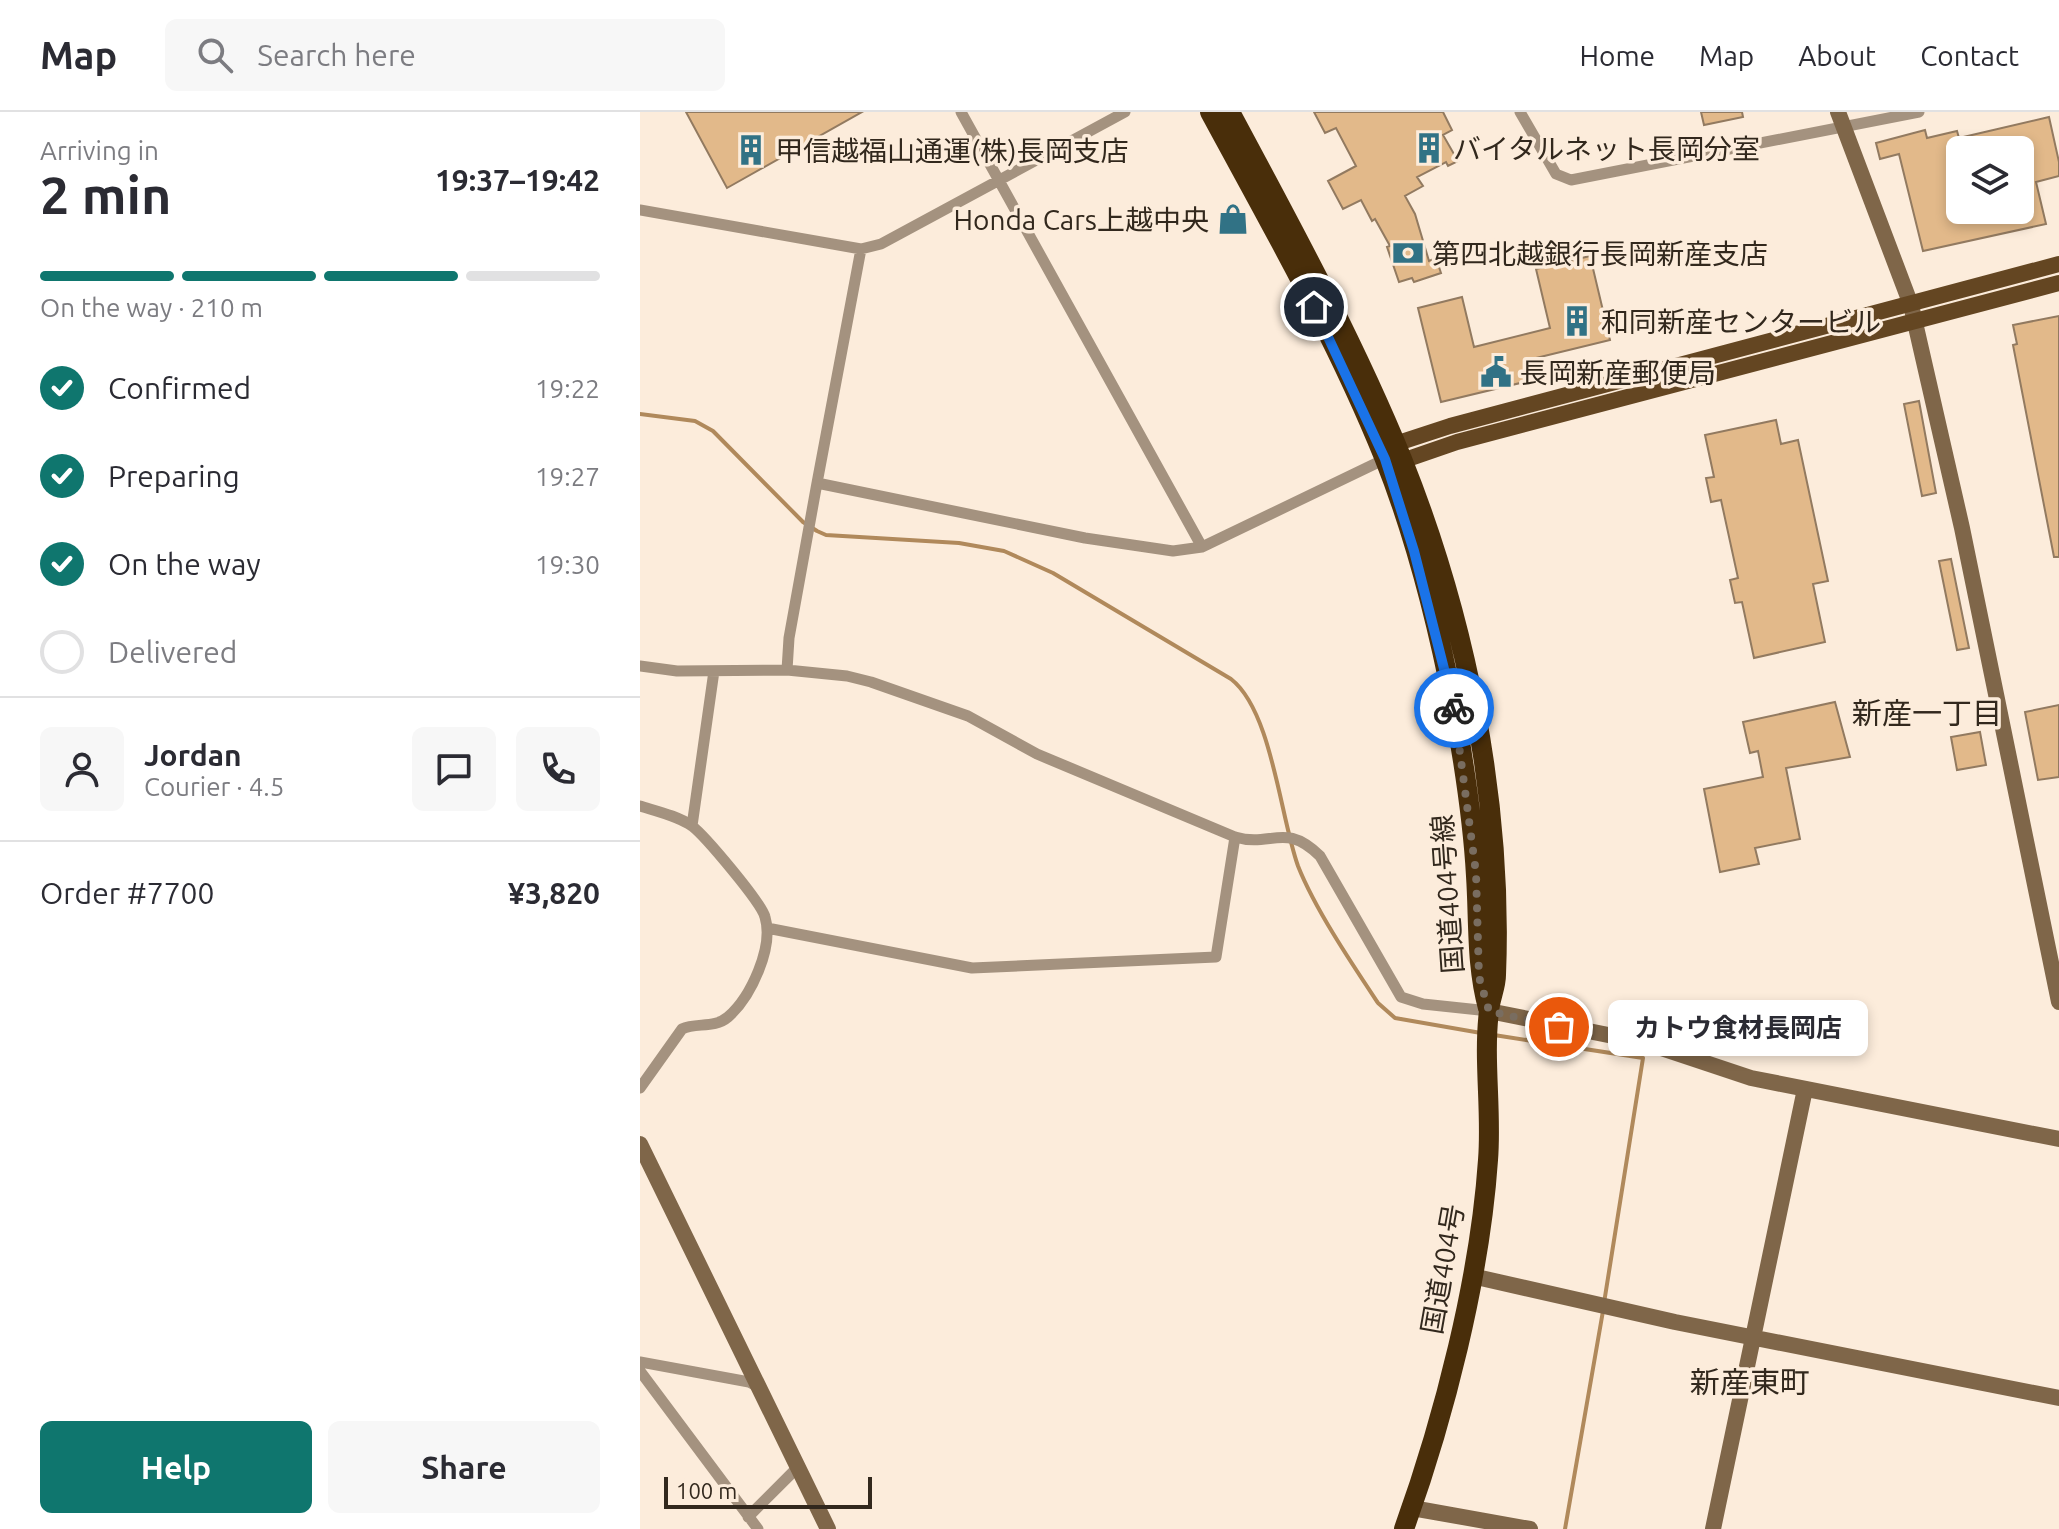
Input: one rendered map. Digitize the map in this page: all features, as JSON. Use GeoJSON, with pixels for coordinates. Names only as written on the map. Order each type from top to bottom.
{"type":"FeatureCollection","features":[{"type":"Feature","properties":{"kind":"highway","name":"国道404号線"},"geometry":{"type":"LineString","coordinates":[[1210,112],[1394,455]]}},
{"type":"Feature","properties":{"kind":"highway","name":"国道404号線"},"geometry":{"type":"LineString","coordinates":[[1230,112],[1348,338],[1432,544],[1461,648],[1484,775],[1495,889],[1496,979],[1489,1011]]}},
{"type":"Feature","properties":{"kind":"highway","name":"国道404号"},"geometry":{"type":"LineString","coordinates":[[1404,1529],[1435,1432],[1472,1276],[1488,1161],[1489,1011]]}},
{"type":"Feature","properties":{"kind":"main road"},"geometry":{"type":"LineString","coordinates":[[1912,313],[2059,264]]}},
{"type":"Feature","properties":{"kind":"main road"},"geometry":{"type":"LineString","coordinates":[[1394,455],[1450,426],[1912,313],[2059,283]]}},
{"type":"Feature","properties":{"kind":"street"},"geometry":{"type":"LineString","coordinates":[[961,112],[1202,547]]}},
{"type":"Feature","properties":{"kind":"street"},"geometry":{"type":"LineString","coordinates":[[640,210],[861,249],[881,244],[1125,112]]}},
{"type":"Feature","properties":{"kind":"street"},"geometry":{"type":"LineString","coordinates":[[1520,112],[1556,174],[1571,180],[1842,120],[1919,112]]}},
{"type":"Feature","properties":{"kind":"street"},"geometry":{"type":"LineString","coordinates":[[1842,120],[1912,313],[2052,926],[2059,1002]]}},
{"type":"Feature","properties":{"kind":"street"},"geometry":{"type":"LineString","coordinates":[[787,670],[789,638],[861,249]]}},
{"type":"Feature","properties":{"kind":"street"},"geometry":{"type":"LineString","coordinates":[[817,483],[1085,538],[1173,551],[1202,547],[1394,455]]}},
{"type":"Feature","properties":{"kind":"street"},"geometry":{"type":"LineString","coordinates":[[640,666],[677,671],[787,670],[847,676],[968,716],[1037,754],[1235,837],[1247,841],[1282,835],[1308,845],[1320,856],[1401,997],[1423,1004],[1489,1011],[1643,1042],[1733,1073],[2059,1139]]}},
{"type":"Feature","properties":{"kind":"street"},"geometry":{"type":"LineString","coordinates":[[692,826],[714,671]]}},
{"type":"Feature","properties":{"kind":"street"},"geometry":{"type":"LineString","coordinates":[[640,806],[692,826],[756,900],[765,915],[767,928],[764,953],[748,993],[727,1019],[713,1024],[691,1024],[682,1029],[640,1088]]}},
{"type":"Feature","properties":{"kind":"street"},"geometry":{"type":"LineString","coordinates":[[767,928],[972,968],[1216,957],[1235,837]]}},
{"type":"Feature","properties":{"kind":"street"},"geometry":{"type":"LineString","coordinates":[[1713,1529],[1805,1089]]}},
{"type":"Feature","properties":{"kind":"street"},"geometry":{"type":"LineString","coordinates":[[640,1144],[828,1529]]}},
{"type":"Feature","properties":{"kind":"street"},"geometry":{"type":"LineString","coordinates":[[1472,1276],[1675,1322],[2059,1398]]}},
{"type":"Feature","properties":{"kind":"street"},"geometry":{"type":"LineString","coordinates":[[640,1362],[749,1382],[760,1388]]}},
{"type":"Feature","properties":{"kind":"street"},"geometry":{"type":"LineString","coordinates":[[640,1371],[758,1529]]}},
{"type":"Feature","properties":{"kind":"street"},"geometry":{"type":"LineString","coordinates":[[748,1517],[798,1467]]}},
{"type":"Feature","properties":{"kind":"street"},"geometry":{"type":"LineString","coordinates":[[1412,1508],[1530,1529]]}},
{"type":"Feature","properties":{"kind":"building","name":"甲信越福山通運(株)長岡支店"},"geometry":{"type":"Polygon","coordinates":[[[686,112],[862,112],[727,188],[686,112]]]}},
{"type":"Feature","properties":{"kind":"building"},"geometry":{"type":"Polygon","coordinates":[[[1314,112],[1443,112],[1452,130],[1443,135],[1458,161],[1448,166],[1446,162],[1417,177],[1423,186],[1405,196],[1415,214],[1429,261],[1436,258],[1441,273],[1414,282],[1412,278],[1399,282],[1387,247],[1390,246],[1375,219],[1372,221],[1361,200],[1343,209],[1328,181],[1356,166],[1336,128],[1325,133],[1314,112]]]}},
{"type":"Feature","properties":{"kind":"building"},"geometry":{"type":"Polygon","coordinates":[[[1701,112],[1742,112],[1743,117],[1704,125],[1701,112]]]}},
{"type":"Feature","properties":{"kind":"building"},"geometry":{"type":"Polygon","coordinates":[[[2049,117],[2059,176],[2036,182],[2046,224],[1923,251],[1899,154],[1880,159],[1876,143],[1925,130],[1927,138],[1957,131],[1958,136],[1946,136],[1946,224],[2034,224],[2034,136],[1968,136],[2049,117]]]}},
{"type":"Feature","properties":{"kind":"building","name":"和同新産センタービル"},"geometry":{"type":"Polygon","coordinates":[[[1590,256],[1610,340],[1536,358],[1541,378],[1441,402],[1418,308],[1462,297],[1474,347],[1550,328],[1536,269],[1590,256]]]}},
{"type":"Feature","properties":{"kind":"building"},"geometry":{"type":"Polygon","coordinates":[[[2059,316],[2059,557],[2054,557],[2013,345],[2017,344],[2013,325],[2059,316]]]}},
{"type":"Feature","properties":{"kind":"building"},"geometry":{"type":"Polygon","coordinates":[[[1919,401],[1936,493],[1922,496],[1904,404],[1919,401]]]}},
{"type":"Feature","properties":{"kind":"building"},"geometry":{"type":"Polygon","coordinates":[[[1776,420],[1781,444],[1798,440],[1828,581],[1813,584],[1825,642],[1754,658],[1742,602],[1735,603],[1730,580],[1738,578],[1721,500],[1711,502],[1706,478],[1714,477],[1705,435],[1776,420]]]}},
{"type":"Feature","properties":{"kind":"building"},"geometry":{"type":"Polygon","coordinates":[[[1951,559],[1969,648],[1957,650],[1939,561],[1951,559]]]}},
{"type":"Feature","properties":{"kind":"building"},"geometry":{"type":"Polygon","coordinates":[[[1835,702],[1850,757],[1786,768],[1800,839],[1755,848],[1759,864],[1720,872],[1704,789],[1763,777],[1758,751],[1750,753],[1743,722],[1835,702]]]}},
{"type":"Feature","properties":{"kind":"building"},"geometry":{"type":"Polygon","coordinates":[[[2059,705],[2059,777],[2038,780],[2025,712],[2059,705]]]}},
{"type":"Feature","properties":{"kind":"building"},"geometry":{"type":"Polygon","coordinates":[[[1980,732],[1986,765],[1957,770],[1951,737],[1980,732]]]}},
{"type":"Feature","properties":{"kind":"waterway"},"geometry":{"type":"LineString","coordinates":[[640,414],[695,421],[713,431],[803,522],[817,531],[826,535],[959,543],[1004,551],[1053,573],[1231,679],[1245,694],[1265,739],[1305,883],[1378,1003],[1395,1018],[1481,1033]]}},
{"type":"Feature","properties":{"kind":"waterway"},"geometry":{"type":"LineString","coordinates":[[1494,1035],[1643,1058],[1604,1303]]}},
{"type":"Feature","properties":{"kind":"waterway"},"geometry":{"type":"LineString","coordinates":[[1565,1529],[1603,1311]]}},
{"type":"Feature","properties":{"kind":"way so far"},"geometry":{"type":"LineString","coordinates":[[1454,708],[1476,873],[1479,977],[1489,1011],[1559,1027]]}},
{"type":"Feature","properties":{"kind":"place","name":"バイタルネット長岡分室"},"geometry":{"type":"Point","coordinates":[1429,148]}},
{"type":"Feature","properties":{"kind":"place","name":"甲信越福山通運(株)長岡支店"},"geometry":{"type":"Point","coordinates":[751,150]}},
{"type":"Feature","properties":{"kind":"place","name":"Honda Cars上越中央"},"geometry":{"type":"Point","coordinates":[1233,219]}},
{"type":"Feature","properties":{"kind":"place","name":"第四北越銀行長岡新産支店"},"geometry":{"type":"Point","coordinates":[1408,253]}},
{"type":"Feature","properties":{"kind":"place","name":"和同新産センタービル"},"geometry":{"type":"Point","coordinates":[1577,321]}},
{"type":"Feature","properties":{"kind":"place","name":"長岡新産郵便局"},"geometry":{"type":"Point","coordinates":[1496,372]}},
{"type":"Feature","properties":{"kind":"place","name":"カトウ食材長岡店"},"geometry":{"type":"Point","coordinates":[1559,1027]}},
{"type":"Feature","properties":{"kind":"district","name":"新産一丁目"},"geometry":{"type":"Point","coordinates":[1927,713]}},
{"type":"Feature","properties":{"kind":"district","name":"新産東町"},"geometry":{"type":"Point","coordinates":[1750,1382]}},
{"type":"Feature","properties":{"kind":"route"},"geometry":{"type":"LineString","coordinates":[[1314,307],[1385,459],[1414,551],[1454,708]]}}]}
